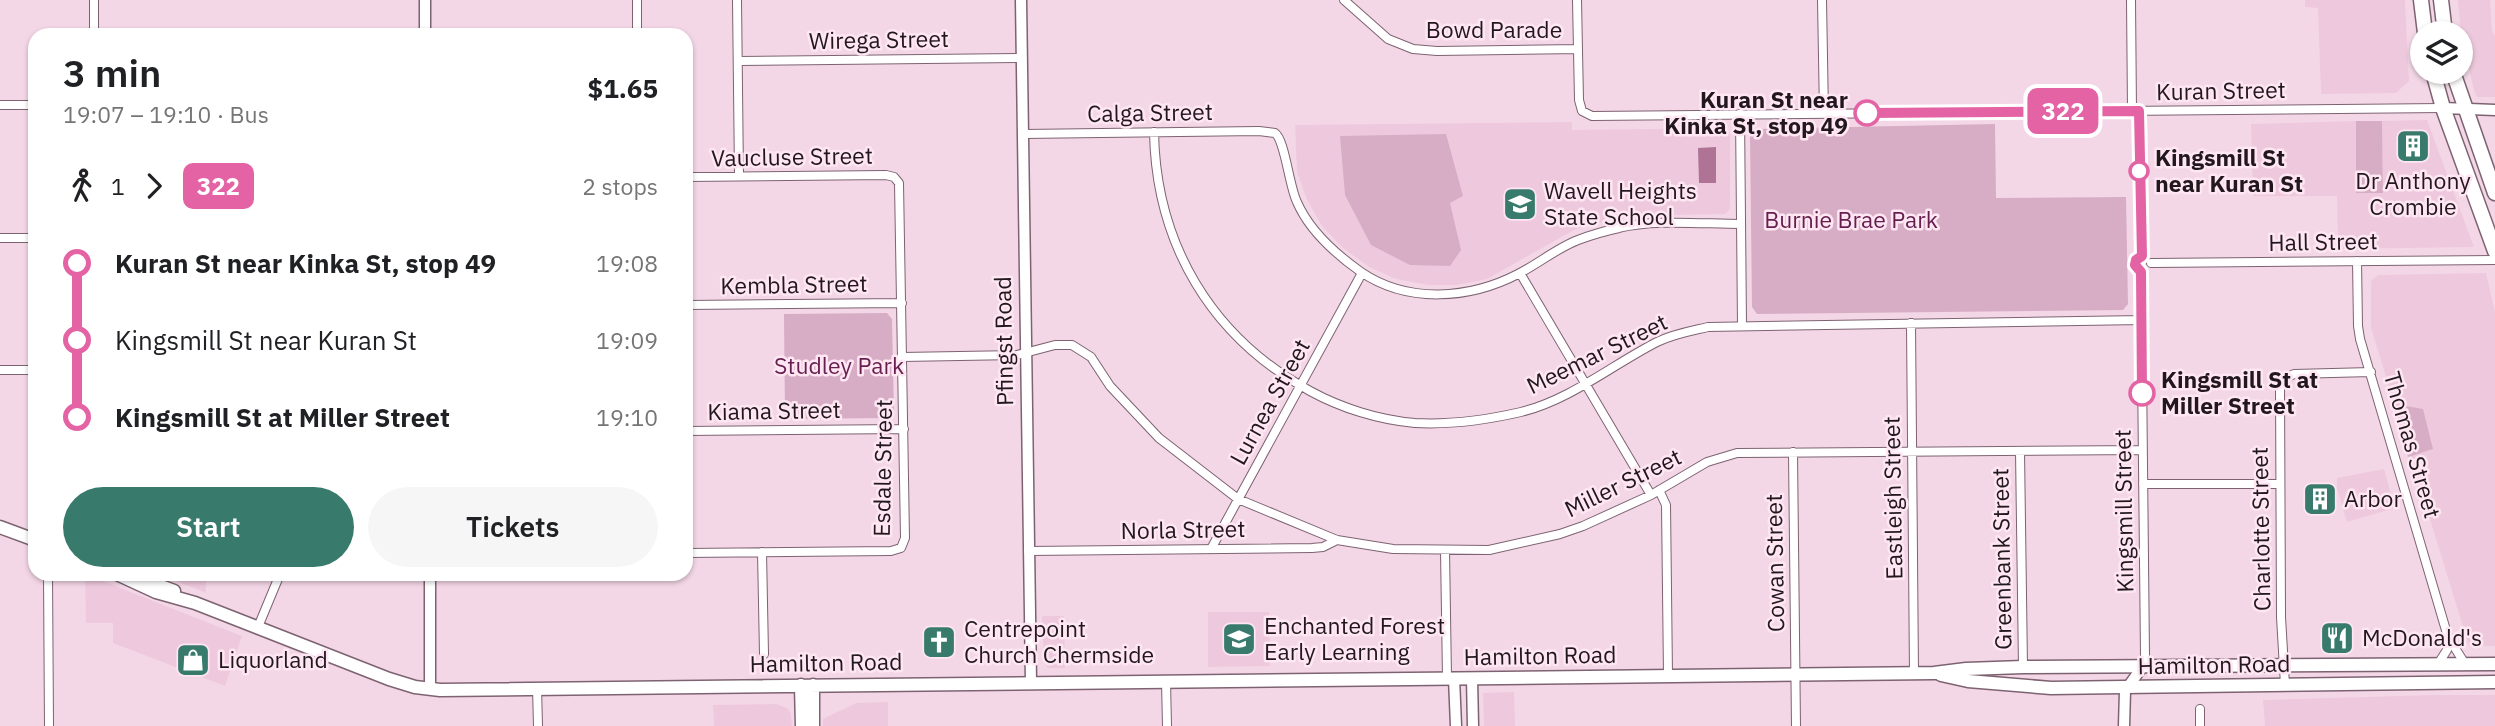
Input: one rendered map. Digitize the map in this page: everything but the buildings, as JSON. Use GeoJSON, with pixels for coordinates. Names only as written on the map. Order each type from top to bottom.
{"type":"FeatureCollection","features":[{"type":"Feature","properties":{"kind":"highway"},"geometry":{"type":"LineString","coordinates":[[2421,0],[2424,21]]}},
{"type":"Feature","properties":{"kind":"highway"},"geometry":{"type":"LineString","coordinates":[[2441,0],[2444,21]]}},
{"type":"Feature","properties":{"kind":"highway"},"geometry":{"type":"LineString","coordinates":[[2436,84],[2495,251]]}},
{"type":"Feature","properties":{"kind":"highway"},"geometry":{"type":"LineString","coordinates":[[2457,84],[2495,193]]}},
{"type":"Feature","properties":{"kind":"main road"},"geometry":{"type":"LineString","coordinates":[[0,527],[28,537]]}},
{"type":"Feature","properties":{"kind":"main road","name":"Hamilton Road"},"geometry":{"type":"LineString","coordinates":[[132,581],[404,684],[430,689],[1934,673],[1966,668],[2023,667],[2495,664]]}},
{"type":"Feature","properties":{"kind":"main road","name":"Hamilton Road"},"geometry":{"type":"LineString","coordinates":[[150,581],[195,603]]}},
{"type":"Feature","properties":{"kind":"main road","name":"Hamilton Road"},"geometry":{"type":"LineString","coordinates":[[1934,673],[1968,681],[2036,688],[2495,681]]}},
{"type":"Feature","properties":{"kind":"main road"},"geometry":{"type":"LineString","coordinates":[[802,726],[807,685]]}},
{"type":"Feature","properties":{"kind":"main road"},"geometry":{"type":"LineString","coordinates":[[807,685],[813,726]]}},
{"type":"Feature","properties":{"kind":"street"},"geometry":{"type":"LineString","coordinates":[[94,0],[94,28]]}},
{"type":"Feature","properties":{"kind":"street"},"geometry":{"type":"LineString","coordinates":[[425,0],[425,28]]}},
{"type":"Feature","properties":{"kind":"street"},"geometry":{"type":"LineString","coordinates":[[636,0],[637,28]]}},
{"type":"Feature","properties":{"kind":"street"},"geometry":{"type":"LineString","coordinates":[[737,0],[740,177]]}},
{"type":"Feature","properties":{"kind":"street","name":"Pfingst Road"},"geometry":{"type":"LineString","coordinates":[[1021,0],[1031,682]]}},
{"type":"Feature","properties":{"kind":"street","name":"Bowd Parade"},"geometry":{"type":"LineString","coordinates":[[1344,0],[1388,39],[1413,50],[1578,49]]}},
{"type":"Feature","properties":{"kind":"street"},"geometry":{"type":"LineString","coordinates":[[1577,0],[1578,49]]}},
{"type":"Feature","properties":{"kind":"street"},"geometry":{"type":"LineString","coordinates":[[1822,0],[1824,114]]}},
{"type":"Feature","properties":{"kind":"street"},"geometry":{"type":"LineString","coordinates":[[2131,0],[2142,256]]}},
{"type":"Feature","properties":{"kind":"street","name":"Kuran Street"},"geometry":{"type":"LineString","coordinates":[[1578,49],[1578,92],[1582,111],[1594,117],[2443,108]]}},
{"type":"Feature","properties":{"kind":"street","name":"Wirega Street"},"geometry":{"type":"LineString","coordinates":[[738,61],[1021,58]]}},
{"type":"Feature","properties":{"kind":"street"},"geometry":{"type":"LineString","coordinates":[[0,105],[28,105]]}},
{"type":"Feature","properties":{"kind":"street"},"geometry":{"type":"LineString","coordinates":[[2443,108],[2495,110]]}},
{"type":"Feature","properties":{"kind":"street"},"geometry":{"type":"LineString","coordinates":[[1740,114],[1742,325]]}},
{"type":"Feature","properties":{"kind":"street","name":"Calga Street"},"geometry":{"type":"LineString","coordinates":[[1023,134],[1266,131],[1278,135],[1282,141],[1288,177],[1297,204],[1313,228],[1362,273]]}},
{"type":"Feature","properties":{"kind":"street","name":"Meemar Street"},"geometry":{"type":"LineString","coordinates":[[1154,132],[1162,204],[1177,248],[1209,307],[1257,357],[1322,398],[1362,412],[1414,423],[1469,422],[1523,411],[1585,383],[1659,341],[1708,327],[2141,320]]}},
{"type":"Feature","properties":{"kind":"street","name":"Vaucluse Street"},"geometry":{"type":"LineString","coordinates":[[693,177],[886,175],[897,179]]}},
{"type":"Feature","properties":{"kind":"street","name":"Esdale Street"},"geometry":{"type":"LineString","coordinates":[[762,552],[891,551],[901,548],[905,538],[900,190],[897,179]]}},
{"type":"Feature","properties":{"kind":"street"},"geometry":{"type":"LineString","coordinates":[[1362,273],[1396,289],[1426,294],[1472,291],[1520,273],[1578,240],[1627,226],[1741,224]]}},
{"type":"Feature","properties":{"kind":"street"},"geometry":{"type":"LineString","coordinates":[[0,238],[28,238]]}},
{"type":"Feature","properties":{"kind":"street"},"geometry":{"type":"LineString","coordinates":[[2142,256],[2147,257],[2151,263],[2148,270],[2141,272],[2137,270],[2135,262],[2142,256]]}},
{"type":"Feature","properties":{"kind":"street","name":"Hall Street"},"geometry":{"type":"LineString","coordinates":[[2151,263],[2495,260]]}},
{"type":"Feature","properties":{"kind":"street","name":"Thomas Street"},"geometry":{"type":"LineString","coordinates":[[2357,261],[2358,326],[2448,637],[2465,664]]}},
{"type":"Feature","properties":{"kind":"street","name":"Kingsmill Street"},"geometry":{"type":"LineString","coordinates":[[2141,272],[2143,666]]}},
{"type":"Feature","properties":{"kind":"street","name":"Lurnea Street"},"geometry":{"type":"LineString","coordinates":[[1210,549],[1362,273]]}},
{"type":"Feature","properties":{"kind":"street"},"geometry":{"type":"LineString","coordinates":[[1520,273],[1585,383],[1666,505],[1668,675]]}},
{"type":"Feature","properties":{"kind":"street","name":"Kembla Street"},"geometry":{"type":"LineString","coordinates":[[693,305],[902,303]]}},
{"type":"Feature","properties":{"kind":"street","name":"Eastleigh Street"},"geometry":{"type":"LineString","coordinates":[[1911,323],[1914,673]]}},
{"type":"Feature","properties":{"kind":"street","name":"Miller Street"},"geometry":{"type":"LineString","coordinates":[[902,357],[1017,355],[1061,344],[1072,345],[1091,357],[1110,386],[1159,438],[1238,499],[1337,540],[1393,549],[1489,550],[1560,534],[1655,492],[1714,459],[1737,453],[2143,450]]}},
{"type":"Feature","properties":{"kind":"street"},"geometry":{"type":"LineString","coordinates":[[0,370],[28,370]]}},
{"type":"Feature","properties":{"kind":"street","name":"Charlotte Street"},"geometry":{"type":"LineString","coordinates":[[2284,685],[2279,390],[2283,379],[2294,374],[2371,372]]}},
{"type":"Feature","properties":{"kind":"street","name":"Kiama Street"},"geometry":{"type":"LineString","coordinates":[[693,431],[904,429]]}},
{"type":"Feature","properties":{"kind":"street","name":"Greenbank Street"},"geometry":{"type":"LineString","coordinates":[[2020,451],[2023,667]]}},
{"type":"Feature","properties":{"kind":"street","name":"Cowan Street"},"geometry":{"type":"LineString","coordinates":[[1793,452],[1796,726]]}},
{"type":"Feature","properties":{"kind":"street"},"geometry":{"type":"LineString","coordinates":[[2143,484],[2280,484]]}},
{"type":"Feature","properties":{"kind":"street","name":"Norla Street"},"geometry":{"type":"LineString","coordinates":[[1028,551],[1312,548],[1323,547],[1337,540]]}},
{"type":"Feature","properties":{"kind":"street"},"geometry":{"type":"LineString","coordinates":[[1445,550],[1456,726]]}},
{"type":"Feature","properties":{"kind":"street"},"geometry":{"type":"LineString","coordinates":[[693,553],[762,552],[764,654]]}},
{"type":"Feature","properties":{"kind":"street"},"geometry":{"type":"LineString","coordinates":[[48,581],[49,726]]}},
{"type":"Feature","properties":{"kind":"street"},"geometry":{"type":"LineString","coordinates":[[258,627],[277,581]]}},
{"type":"Feature","properties":{"kind":"street"},"geometry":{"type":"LineString","coordinates":[[430,581],[430,689]]}},
{"type":"Feature","properties":{"kind":"street"},"geometry":{"type":"LineString","coordinates":[[2438,664],[2447,650],[2448,637]]}},
{"type":"Feature","properties":{"kind":"street"},"geometry":{"type":"LineString","coordinates":[[2124,726],[2127,687],[2143,666]]}},
{"type":"Feature","properties":{"kind":"street"},"geometry":{"type":"LineString","coordinates":[[1472,678],[1473,726]]}},
{"type":"Feature","properties":{"kind":"street"},"geometry":{"type":"LineString","coordinates":[[1166,681],[1167,726]]}},
{"type":"Feature","properties":{"kind":"street"},"geometry":{"type":"LineString","coordinates":[[537,687],[538,726]]}},
{"type":"Feature","properties":{"kind":"street"},"geometry":{"type":"LineString","coordinates":[[2200,709],[2200,726]]}},
{"type":"Feature","properties":{"kind":"shaded area"},"geometry":{"type":"Polygon","coordinates":[[[2305,0],[2405,0],[2409,81],[2396,93],[2321,94],[2318,8],[2305,7],[2305,0]]]}},
{"type":"Feature","properties":{"kind":"shaded area"},"geometry":{"type":"Polygon","coordinates":[[[2458,0],[2490,0],[2492,31],[2495,36],[2495,97],[2477,97],[2473,84],[2473,21],[2460,21],[2458,0]]]}},
{"type":"Feature","properties":{"kind":"shaded area"},"geometry":{"type":"Polygon","coordinates":[[[2427,120],[2474,247],[2338,249],[2337,196],[2253,196],[2251,124],[2356,121],[2356,193],[2383,192],[2382,121],[2427,120]]]}},
{"type":"Feature","properties":{"kind":"shaded area","name":"Wavell Heights State School"},"geometry":{"type":"Polygon","coordinates":[[[1572,122],[1572,130],[1724,128],[1730,134],[1730,209],[1725,214],[1624,216],[1574,230],[1487,279],[1457,285],[1428,285],[1396,279],[1369,267],[1343,248],[1322,226],[1307,200],[1297,172],[1295,125],[1572,122]]]}},
{"type":"Feature","properties":{"kind":"shaded area"},"geometry":{"type":"Polygon","coordinates":[[[1716,147],[1716,183],[1699,183],[1698,148],[1716,147]]]}},
{"type":"Feature","properties":{"kind":"shaded area"},"geometry":{"type":"Polygon","coordinates":[[[2486,273],[2495,312],[2495,646],[2469,646],[2371,328],[2371,281],[2378,275],[2486,273]]]}},
{"type":"Feature","properties":{"kind":"shaded area"},"geometry":{"type":"Polygon","coordinates":[[[2384,469],[2395,508],[2347,522],[2337,488],[2337,478],[2384,469]]]}},
{"type":"Feature","properties":{"kind":"shaded area"},"geometry":{"type":"Polygon","coordinates":[[[85,581],[103,581],[242,636],[225,686],[113,643],[113,623],[86,623],[85,581]]]}},
{"type":"Feature","properties":{"kind":"shaded area"},"geometry":{"type":"Polygon","coordinates":[[[176,581],[206,581],[206,593],[176,581]]]}},
{"type":"Feature","properties":{"kind":"shaded area","name":"Enchanted Forest Early Learning"},"geometry":{"type":"Polygon","coordinates":[[[1208,612],[1269,612],[1270,666],[1208,667],[1208,612]]]}},
{"type":"Feature","properties":{"kind":"shaded area"},"geometry":{"type":"Polygon","coordinates":[[[1042,616],[1064,616],[1065,668],[1048,668],[1044,663],[1042,616]]]}},
{"type":"Feature","properties":{"kind":"shaded area"},"geometry":{"type":"Polygon","coordinates":[[[1514,692],[1515,726],[1484,726],[1483,693],[1514,692]]]}},
{"type":"Feature","properties":{"kind":"shaded area"},"geometry":{"type":"Polygon","coordinates":[[[2495,695],[2495,726],[2265,726],[2263,700],[2495,695]]]}},
{"type":"Feature","properties":{"kind":"shaded area"},"geometry":{"type":"Polygon","coordinates":[[[888,702],[888,726],[823,726],[823,719],[856,703],[888,702]]]}},
{"type":"Feature","properties":{"kind":"shaded area"},"geometry":{"type":"Polygon","coordinates":[[[776,704],[787,708],[791,714],[792,726],[714,726],[713,705],[776,704]]]}},
{"type":"Feature","properties":{"kind":"green space"},"geometry":{"type":"Polygon","coordinates":[[[2356,121],[2382,121],[2383,193],[2356,193],[2356,121]]]}},
{"type":"Feature","properties":{"kind":"green space","name":"Burnie Brae Park"},"geometry":{"type":"Polygon","coordinates":[[[1995,124],[1996,198],[2126,197],[2128,304],[2123,310],[1757,314],[1752,307],[1750,136],[1755,129],[1995,124]]]}},
{"type":"Feature","properties":{"kind":"green space"},"geometry":{"type":"Polygon","coordinates":[[[1446,134],[1463,196],[1450,203],[1461,250],[1450,266],[1410,265],[1371,245],[1345,195],[1340,136],[1446,134]]]}},
{"type":"Feature","properties":{"kind":"green space","name":"Studley Park"},"geometry":{"type":"Polygon","coordinates":[[[887,313],[892,319],[894,414],[891,418],[785,419],[784,314],[887,313]]]}},
{"type":"Feature","properties":{"kind":"green space"},"geometry":{"type":"Polygon","coordinates":[[[2394,404],[2423,409],[2433,449],[2408,457],[2394,404]]]}},
{"type":"Feature","properties":{"kind":"bus line","name":"322"},"geometry":{"type":"LineString","coordinates":[[1867,113],[2139,111],[2142,256],[2139,256],[2135,265],[2141,272],[2142,393]]}},
{"type":"Feature","properties":{"kind":"place","name":"Kuran St near Kinka St, stop 49"},"geometry":{"type":"Point","coordinates":[1867,113]}},
{"type":"Feature","properties":{"kind":"place","name":"Dr Anthony Crombie"},"geometry":{"type":"Point","coordinates":[2413,146]}},
{"type":"Feature","properties":{"kind":"place","name":"Kingsmill St near Kuran St"},"geometry":{"type":"Point","coordinates":[2139,171]}},
{"type":"Feature","properties":{"kind":"place","name":"Wavell Heights State School"},"geometry":{"type":"Point","coordinates":[1520,204]}},
{"type":"Feature","properties":{"kind":"place","name":"Kingsmill St at Miller Street"},"geometry":{"type":"Point","coordinates":[2142,393]}},
{"type":"Feature","properties":{"kind":"place","name":"Arbor"},"geometry":{"type":"Point","coordinates":[2320,499]}},
{"type":"Feature","properties":{"kind":"place","name":"McDonald's"},"geometry":{"type":"Point","coordinates":[2337,638]}},
{"type":"Feature","properties":{"kind":"place","name":"Enchanted Forest Early Learning"},"geometry":{"type":"Point","coordinates":[1239,639]}},
{"type":"Feature","properties":{"kind":"place","name":"Centrepoint Church Chermside"},"geometry":{"type":"Point","coordinates":[939,642]}},
{"type":"Feature","properties":{"kind":"place","name":"Liquorland"},"geometry":{"type":"Point","coordinates":[193,660]}}]}
